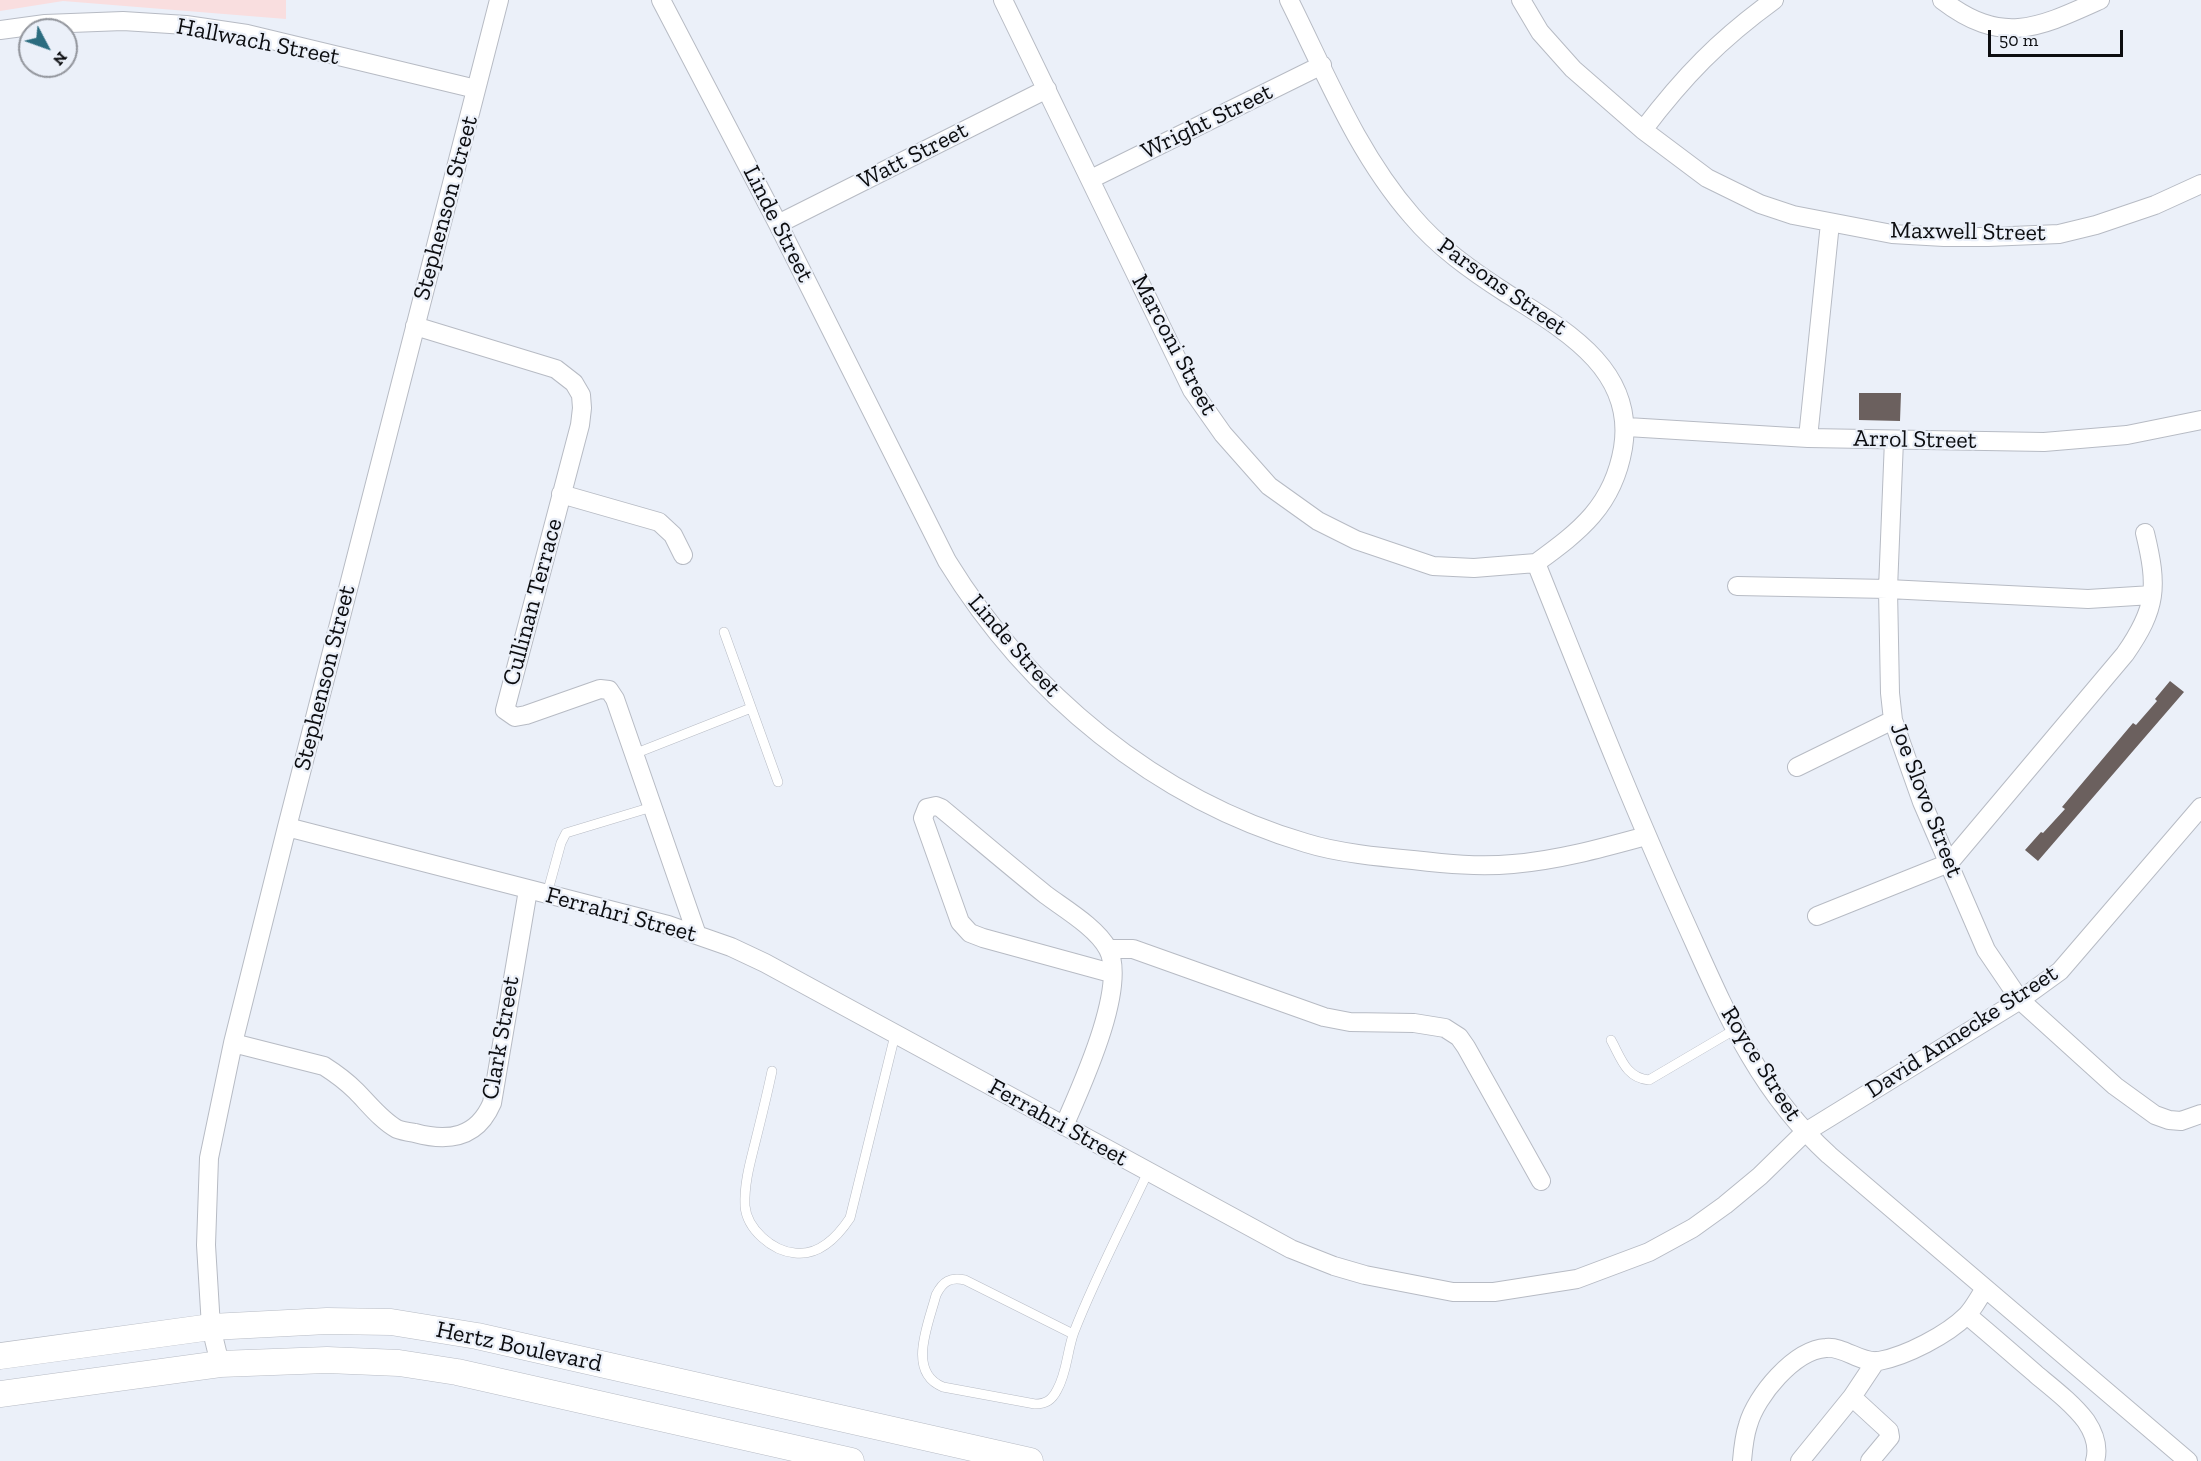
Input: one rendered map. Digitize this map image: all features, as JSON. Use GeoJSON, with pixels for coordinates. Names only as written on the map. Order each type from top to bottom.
{"type":"FeatureCollection","features":[{"type":"Feature","properties":{"kind":"street","name":"Stephenson Street"},"geometry":{"type":"LineString","coordinates":[[220,1364],[211,1327],[206,1245],[209,1158],[233,1043],[287,827],[499,0]]}},
{"type":"Feature","properties":{"kind":"street","name":"Linde Street"},"geometry":{"type":"LineString","coordinates":[[661,0],[778,224],[947,561],[969,597],[997,634],[1029,670],[1076,714],[1125,754],[1178,789],[1272,832],[1309,844],[1389,858],[1462,865],[1512,864],[1572,856],[1646,836]]}},
{"type":"Feature","properties":{"kind":"street","name":"Marconi Street"},"geometry":{"type":"LineString","coordinates":[[1003,0],[1192,390],[1223,434],[1269,486],[1318,520],[1356,540],[1433,566],[1474,568],[1536,563]]}},
{"type":"Feature","properties":{"kind":"street","name":"Parsons Street"},"geometry":{"type":"LineString","coordinates":[[1289,0],[1361,144],[1384,181],[1412,217],[1437,243],[1585,347],[1603,367],[1618,393],[1627,427],[1613,483],[1598,508],[1578,532],[1536,563]]}},
{"type":"Feature","properties":{"kind":"street","name":"Maxwell Street"},"geometry":{"type":"LineString","coordinates":[[1521,0],[1540,32],[1573,69],[1643,130],[1707,178],[1760,204],[1793,215],[1893,234],[1944,237],[2059,234],[2096,225],[2155,205],[2201,184]]}},
{"type":"Feature","properties":{"kind":"street"},"geometry":{"type":"LineString","coordinates":[[1643,130],[1675,88],[1707,54],[1738,26],[1774,0]]}},
{"type":"Feature","properties":{"kind":"street"},"geometry":{"type":"LineString","coordinates":[[1942,0],[1964,16],[1986,25],[2012,29],[2029,28],[2046,23],[2100,0]]}},
{"type":"Feature","properties":{"kind":"street","name":"Hallwach Street"},"geometry":{"type":"LineString","coordinates":[[0,30],[45,24],[123,21],[186,25],[248,34],[476,89]]}},
{"type":"Feature","properties":{"kind":"street","name":"Wright Street"},"geometry":{"type":"LineString","coordinates":[[1091,179],[1322,65]]}},
{"type":"Feature","properties":{"kind":"street","name":"Watt Street"},"geometry":{"type":"LineString","coordinates":[[778,224],[1047,89]]}},
{"type":"Feature","properties":{"kind":"street"},"geometry":{"type":"LineString","coordinates":[[1808,438],[1830,223]]}},
{"type":"Feature","properties":{"kind":"street","name":"Cullinan Terrace"},"geometry":{"type":"LineString","coordinates":[[415,326],[545,364],[566,375],[581,395],[582,408],[505,710],[515,717],[526,716],[600,689],[609,690],[615,699],[634,754]]}},
{"type":"Feature","properties":{"kind":"street","name":"Arrol Street"},"geometry":{"type":"LineString","coordinates":[[1627,427],[1808,438],[2044,442],[2127,435],[2201,420]]}},
{"type":"Feature","properties":{"kind":"street","name":"Joe Slovo Street"},"geometry":{"type":"LineString","coordinates":[[1894,440],[1888,590],[1890,693],[1893,720],[1922,802],[1986,950],[2019,1000],[2115,1086],[2156,1115],[2169,1120],[2181,1121],[2201,1114]]}},
{"type":"Feature","properties":{"kind":"street","name":"Cullinan Terrace"},"geometry":{"type":"LineString","coordinates":[[561,494],[659,522],[672,535],[683,555]]}},
{"type":"Feature","properties":{"kind":"street"},"geometry":{"type":"LineString","coordinates":[[1816,916],[1949,863],[2125,654],[2149,615],[2152,595],[2151,560],[2145,534]]}},
{"type":"Feature","properties":{"kind":"street","name":"Royce Street"},"geometry":{"type":"LineString","coordinates":[[1536,563],[1646,836],[1734,1030],[1765,1081],[1804,1133],[2188,1461]]}},
{"type":"Feature","properties":{"kind":"street"},"geometry":{"type":"LineString","coordinates":[[1737,586],[2088,599],[2152,595]]}},
{"type":"Feature","properties":{"kind":"street"},"geometry":{"type":"LineString","coordinates":[[1797,767],[1893,720]]}},
{"type":"Feature","properties":{"kind":"street"},"geometry":{"type":"LineString","coordinates":[[634,754],[697,935]]}},
{"type":"Feature","properties":{"kind":"street"},"geometry":{"type":"LineString","coordinates":[[1064,1126],[1091,1066],[1110,995],[1112,974],[1108,949],[1086,925],[1007,864],[941,808],[936,806],[927,808],[923,818],[960,922],[970,933],[1112,974]]}},
{"type":"Feature","properties":{"kind":"street","name":"David Annecke Street"},"geometry":{"type":"LineString","coordinates":[[1804,1133],[2019,1000],[2060,971],[2201,807]]}},
{"type":"Feature","properties":{"kind":"street","name":"Ferrahri Street"},"geometry":{"type":"LineString","coordinates":[[287,827],[668,925],[731,947],[765,963],[1291,1250],[1334,1266],[1410,1285],[1453,1292],[1494,1292],[1577,1279],[1649,1252],[1693,1228],[1725,1205],[1760,1176],[1804,1133]]}},
{"type":"Feature","properties":{"kind":"street","name":"Clark Street"},"geometry":{"type":"LineString","coordinates":[[233,1043],[324,1066],[336,1073],[378,1114],[398,1129],[432,1138],[462,1135],[487,1114],[492,1103],[528,890]]}},
{"type":"Feature","properties":{"kind":"street"},"geometry":{"type":"LineString","coordinates":[[1108,949],[1134,950],[1324,1017],[1350,1022],[1414,1023],[1445,1028],[1466,1047],[1541,1181]]}},
{"type":"Feature","properties":{"kind":"street"},"geometry":{"type":"LineString","coordinates":[[1742,1461],[1748,1424],[1755,1408],[1765,1392],[1796,1359],[1813,1350],[1827,1347],[1876,1361],[1921,1348],[1967,1315],[1985,1289]]}},
{"type":"Feature","properties":{"kind":"street"},"geometry":{"type":"LineString","coordinates":[[1967,1315],[2076,1410],[2094,1436],[2097,1448],[2095,1461]]}},
{"type":"Feature","properties":{"kind":"street","name":"Hertz Boulevard"},"geometry":{"type":"LineString","coordinates":[[0,1356],[211,1327],[327,1320],[391,1322],[466,1334],[1030,1461]]}},
{"type":"Feature","properties":{"kind":"street","name":"Hertz Boulevard"},"geometry":{"type":"LineString","coordinates":[[0,1394],[220,1364],[327,1359],[399,1363],[457,1372],[851,1461]]}},
{"type":"Feature","properties":{"kind":"street"},"geometry":{"type":"LineString","coordinates":[[1800,1461],[1852,1397],[1876,1361]]}},
{"type":"Feature","properties":{"kind":"street"},"geometry":{"type":"LineString","coordinates":[[1852,1397],[1889,1431],[1890,1437],[1870,1461]]}},
{"type":"Feature","properties":{"kind":"lane"},"geometry":{"type":"LineString","coordinates":[[724,632],[778,782]]}},
{"type":"Feature","properties":{"kind":"lane"},"geometry":{"type":"LineString","coordinates":[[634,754],[751,708]]}},
{"type":"Feature","properties":{"kind":"lane"},"geometry":{"type":"LineString","coordinates":[[547,894],[566,833],[652,807]]}},
{"type":"Feature","properties":{"kind":"lane"},"geometry":{"type":"LineString","coordinates":[[1611,1040],[1628,1070],[1637,1079],[1649,1080],[1734,1030]]}},
{"type":"Feature","properties":{"kind":"lane"},"geometry":{"type":"LineString","coordinates":[[772,1071],[746,1180],[745,1208],[753,1227],[765,1240],[781,1250],[796,1254],[814,1250],[829,1242],[850,1218],[895,1035]]}},
{"type":"Feature","properties":{"kind":"lane"},"geometry":{"type":"LineString","coordinates":[[1073,1334],[965,1280],[953,1278],[940,1286],[936,1295],[921,1359],[929,1378],[935,1384],[943,1387],[1045,1404],[1058,1389],[1073,1334],[1148,1172]]}},
{"type":"Feature","properties":{"kind":"shaded area"},"geometry":{"type":"Polygon","coordinates":[[[0,0],[286,0],[286,19],[63,1],[0,11],[0,0]]]}},
{"type":"Feature","properties":{"kind":"building"},"geometry":{"type":"Polygon","coordinates":[[[1859,393],[1901,393],[1900,421],[1859,420],[1859,393]]]}},
{"type":"Feature","properties":{"kind":"building"},"geometry":{"type":"Polygon","coordinates":[[[2170,681],[2184,692],[2038,861],[2025,850],[2065,809],[2062,807],[2133,723],[2136,725],[2157,701],[2155,699],[2170,681]]]}}]}
